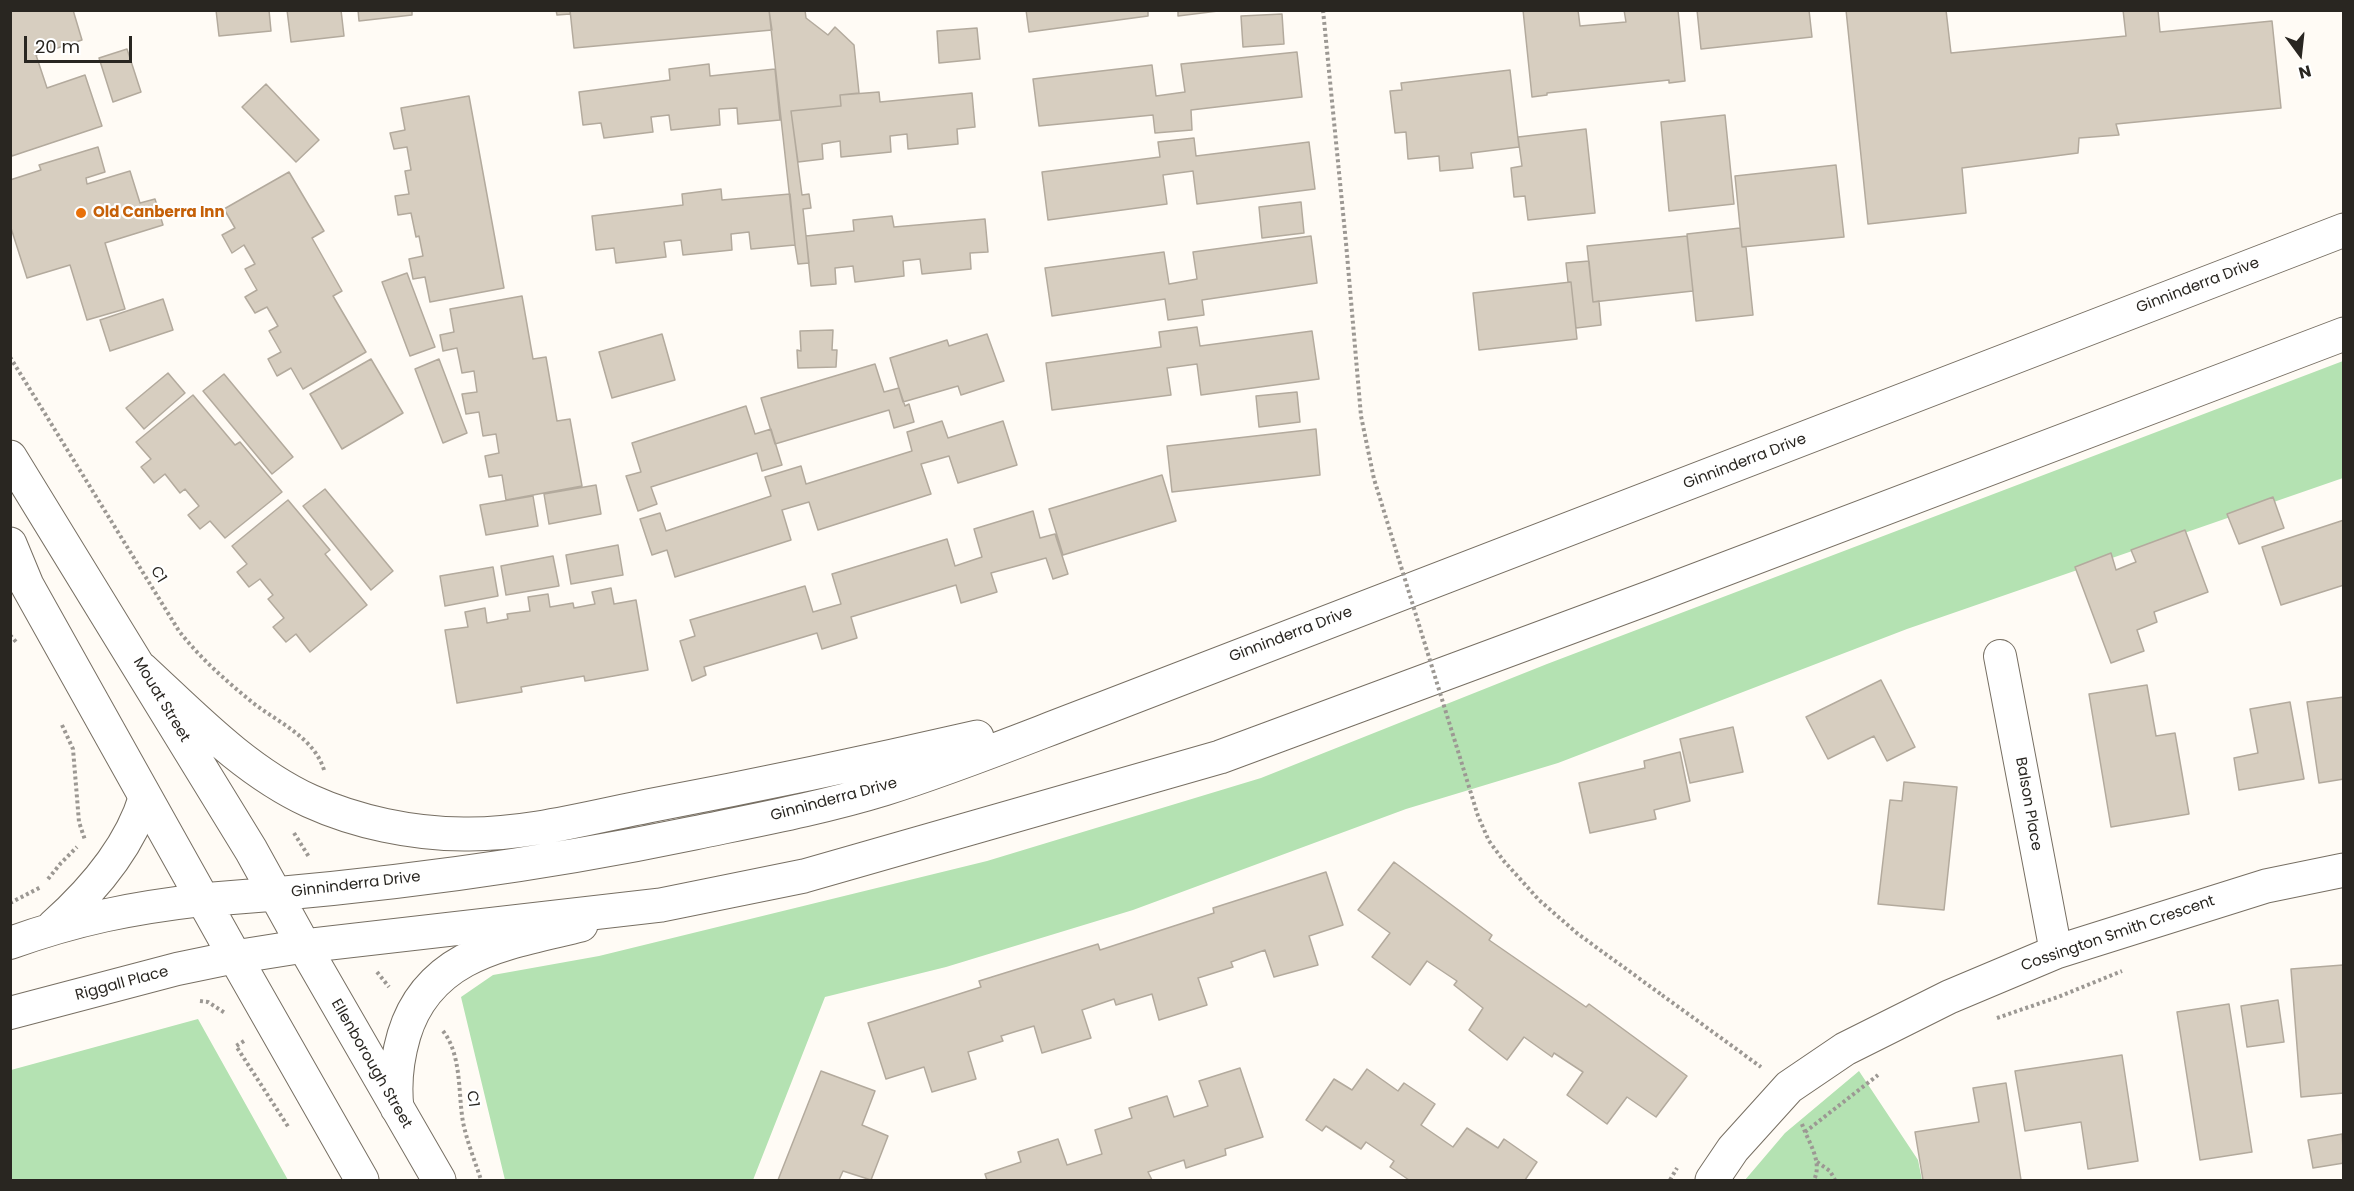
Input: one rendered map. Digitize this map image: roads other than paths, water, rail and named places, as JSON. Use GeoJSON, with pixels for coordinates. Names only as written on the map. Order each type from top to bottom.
{"type":"FeatureCollection","features":[{"type":"Feature","properties":{"kind":"main road","name":"Ginninderra Drive"},"geometry":{"type":"LineString","coordinates":[[201,900],[350,887],[586,855],[780,816],[883,789],[1102,709],[2343,230]]}},
{"type":"Feature","properties":{"kind":"main road"},"geometry":{"type":"LineString","coordinates":[[397,1108],[395,1083],[397,1063],[406,1027],[415,1006],[433,982],[443,973],[490,948],[661,905],[804,876],[1220,757],[1654,596],[2343,334]]}},
{"type":"Feature","properties":{"kind":"main road","name":"Mouat Street"},"geometry":{"type":"LineString","coordinates":[[10,457],[142,669],[277,894],[304,946]]}},
{"type":"Feature","properties":{"kind":"main road"},"geometry":{"type":"LineString","coordinates":[[10,544],[27,585],[201,900],[362,1180]]}},
{"type":"Feature","properties":{"kind":"main road"},"geometry":{"type":"LineString","coordinates":[[142,669],[231,751],[280,785],[310,801],[379,824],[464,834],[562,823],[816,774],[1102,709]]}},
{"type":"Feature","properties":{"kind":"main road","name":"Cossington Smith Crescent"},"geometry":{"type":"LineString","coordinates":[[1712,1180],[1733,1149],[1789,1087],[1845,1049],[1949,997],[2056,952],[2266,886],[2343,870]]}},
{"type":"Feature","properties":{"kind":"main road"},"geometry":{"type":"LineString","coordinates":[[235,957],[304,946],[661,905]]}},
{"type":"Feature","properties":{"kind":"main road","name":"Ellenborough Street"},"geometry":{"type":"LineString","coordinates":[[304,946],[439,1180]]}},
{"type":"Feature","properties":{"kind":"street","name":"Balson Place"},"geometry":{"type":"LineString","coordinates":[[2001,656],[2056,952]]}},
{"type":"Feature","properties":{"kind":"street"},"geometry":{"type":"LineString","coordinates":[[50,928],[78,903],[112,860],[134,824],[145,797]]}},
{"type":"Feature","properties":{"kind":"street"},"geometry":{"type":"LineString","coordinates":[[10,943],[50,928],[113,912],[201,900]]}},
{"type":"Feature","properties":{"kind":"street","name":"Riggall Place"},"geometry":{"type":"LineString","coordinates":[[10,1013],[177,969],[235,957]]}},
{"type":"Feature","properties":{"kind":"place","name":"Old Canberra Inn"},"geometry":{"type":"Point","coordinates":[81,213]}}]}
